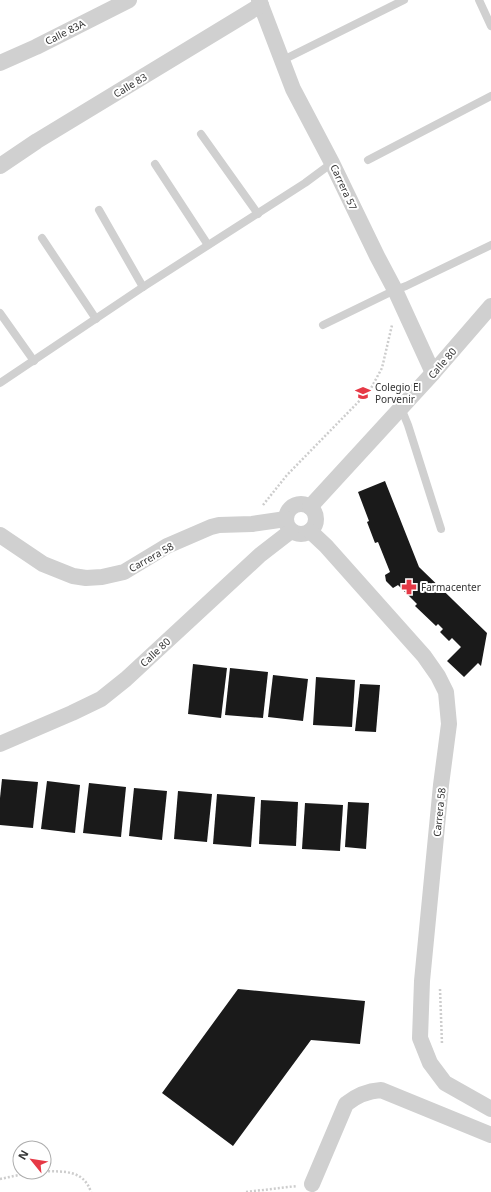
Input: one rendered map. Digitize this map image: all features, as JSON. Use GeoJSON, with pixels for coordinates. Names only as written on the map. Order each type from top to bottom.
{"type":"FeatureCollection","features":[{"type":"Feature","properties":{"kind":"street","name":"Calle 83A"},"geometry":{"type":"LineString","coordinates":[[0,63],[36,47],[130,0]]}},
{"type":"Feature","properties":{"kind":"street","name":"Carrera 57"},"geometry":{"type":"LineString","coordinates":[[260,2],[293,89],[332,163],[370,243],[397,295],[433,373]]}},
{"type":"Feature","properties":{"kind":"street","name":"Calle 83"},"geometry":{"type":"LineString","coordinates":[[0,166],[37,141],[260,2]]}},
{"type":"Feature","properties":{"kind":"street","name":"Calle 80"},"geometry":{"type":"LineString","coordinates":[[310,507],[433,373],[491,306]]}},
{"type":"Feature","properties":{"kind":"street"},"geometry":{"type":"LineString","coordinates":[[297,505],[310,507],[314,512],[316,519],[314,526],[310,531],[304,534],[298,534],[288,525],[287,513],[291,508],[297,505]]}},
{"type":"Feature","properties":{"kind":"street","name":"Carrera 58"},"geometry":{"type":"LineString","coordinates":[[0,536],[43,564],[73,576],[86,578],[102,577],[124,572],[167,546],[211,527],[219,525],[252,524],[288,525]]}},
{"type":"Feature","properties":{"kind":"street","name":"Calle 80"},"geometry":{"type":"LineString","coordinates":[[0,744],[72,714],[101,699],[126,679],[260,555],[288,525]]}},
{"type":"Feature","properties":{"kind":"street","name":"Carrera 58"},"geometry":{"type":"LineString","coordinates":[[310,531],[326,546],[424,656],[438,676],[446,692],[450,724],[441,785],[422,981],[420,1038],[430,1063],[445,1084],[491,1109]]}},
{"type":"Feature","properties":{"kind":"street"},"geometry":{"type":"LineString","coordinates":[[312,1184],[346,1104],[356,1096],[370,1090],[381,1090],[491,1135]]}},
{"type":"Feature","properties":{"kind":"lane"},"geometry":{"type":"LineString","coordinates":[[283,60],[404,0]]}},
{"type":"Feature","properties":{"kind":"lane"},"geometry":{"type":"LineString","coordinates":[[479,0],[491,26]]}},
{"type":"Feature","properties":{"kind":"lane"},"geometry":{"type":"LineString","coordinates":[[368,160],[491,96]]}},
{"type":"Feature","properties":{"kind":"lane"},"geometry":{"type":"LineString","coordinates":[[201,134],[258,214]]}},
{"type":"Feature","properties":{"kind":"lane"},"geometry":{"type":"LineString","coordinates":[[0,383],[143,287],[305,183],[332,163]]}},
{"type":"Feature","properties":{"kind":"lane"},"geometry":{"type":"LineString","coordinates":[[155,164],[208,245]]}},
{"type":"Feature","properties":{"kind":"lane"},"geometry":{"type":"LineString","coordinates":[[99,210],[143,287]]}},
{"type":"Feature","properties":{"kind":"lane"},"geometry":{"type":"LineString","coordinates":[[42,238],[96,319]]}},
{"type":"Feature","properties":{"kind":"lane"},"geometry":{"type":"LineString","coordinates":[[323,325],[397,295],[406,286],[491,245]]}},
{"type":"Feature","properties":{"kind":"lane"},"geometry":{"type":"LineString","coordinates":[[0,312],[34,361]]}},
{"type":"Feature","properties":{"kind":"lane"},"geometry":{"type":"LineString","coordinates":[[401,408],[442,529]]}},
{"type":"Feature","properties":{"kind":"path"},"geometry":{"type":"LineString","coordinates":[[252,524],[258,510],[287,475],[370,390],[382,368],[397,295]]}},
{"type":"Feature","properties":{"kind":"path"},"geometry":{"type":"LineString","coordinates":[[440,986],[441,1042],[443,1047]]}},
{"type":"Feature","properties":{"kind":"path"},"geometry":{"type":"LineString","coordinates":[[52,1172],[76,1173],[84,1179],[90,1192]]}},
{"type":"Feature","properties":{"kind":"path"},"geometry":{"type":"LineString","coordinates":[[0,1179],[12,1176]]}},
{"type":"Feature","properties":{"kind":"path"},"geometry":{"type":"LineString","coordinates":[[246,1192],[312,1184]]}},
{"type":"Feature","properties":{"kind":"building"},"geometry":{"type":"Polygon","coordinates":[[[385,481],[419,567],[487,633],[481,666],[478,663],[464,677],[447,661],[461,647],[452,638],[449,641],[440,632],[443,629],[438,624],[436,626],[415,606],[417,604],[398,585],[393,588],[386,581],[385,575],[390,572],[378,542],[375,543],[367,522],[369,521],[358,492],[385,481]]]}},
{"type":"Feature","properties":{"kind":"building"},"geometry":{"type":"Polygon","coordinates":[[[193,664],[227,668],[221,718],[188,714],[193,664]]]}},
{"type":"Feature","properties":{"kind":"building"},"geometry":{"type":"Polygon","coordinates":[[[230,668],[268,672],[263,718],[225,715],[230,668]]]}},
{"type":"Feature","properties":{"kind":"building"},"geometry":{"type":"Polygon","coordinates":[[[273,675],[308,679],[303,721],[268,717],[273,675]]]}},
{"type":"Feature","properties":{"kind":"building"},"geometry":{"type":"Polygon","coordinates":[[[316,677],[355,680],[352,727],[313,725],[316,677]]]}},
{"type":"Feature","properties":{"kind":"building"},"geometry":{"type":"Polygon","coordinates":[[[360,684],[380,685],[376,732],[355,731],[360,684]]]}},
{"type":"Feature","properties":{"kind":"building"},"geometry":{"type":"Polygon","coordinates":[[[2,779],[38,782],[33,828],[0,825],[2,779]]]}},
{"type":"Feature","properties":{"kind":"building"},"geometry":{"type":"Polygon","coordinates":[[[47,781],[80,785],[75,833],[41,829],[47,781]]]}},
{"type":"Feature","properties":{"kind":"building"},"geometry":{"type":"Polygon","coordinates":[[[89,783],[126,787],[121,837],[83,833],[89,783]]]}},
{"type":"Feature","properties":{"kind":"building"},"geometry":{"type":"Polygon","coordinates":[[[134,788],[167,791],[162,840],[129,836],[134,788]]]}},
{"type":"Feature","properties":{"kind":"building"},"geometry":{"type":"Polygon","coordinates":[[[178,791],[212,794],[207,842],[174,839],[178,791]]]}},
{"type":"Feature","properties":{"kind":"building"},"geometry":{"type":"Polygon","coordinates":[[[217,794],[255,797],[251,847],[213,844],[217,794]]]}},
{"type":"Feature","properties":{"kind":"building"},"geometry":{"type":"Polygon","coordinates":[[[261,800],[298,802],[296,846],[259,844],[261,800]]]}},
{"type":"Feature","properties":{"kind":"building"},"geometry":{"type":"Polygon","coordinates":[[[348,802],[369,803],[366,849],[345,847],[348,802]]]}},
{"type":"Feature","properties":{"kind":"building"},"geometry":{"type":"Polygon","coordinates":[[[305,803],[343,805],[340,851],[302,849],[305,803]]]}},
{"type":"Feature","properties":{"kind":"building"},"geometry":{"type":"Polygon","coordinates":[[[238,989],[365,1001],[360,1044],[311,1040],[233,1146],[162,1093],[238,989]]]}},
{"type":"Feature","properties":{"kind":"place","name":"Colegio El Porvenir"},"geometry":{"type":"Point","coordinates":[363,393]}},
{"type":"Feature","properties":{"kind":"place","name":"Farmacenter"},"geometry":{"type":"Point","coordinates":[409,587]}}]}
